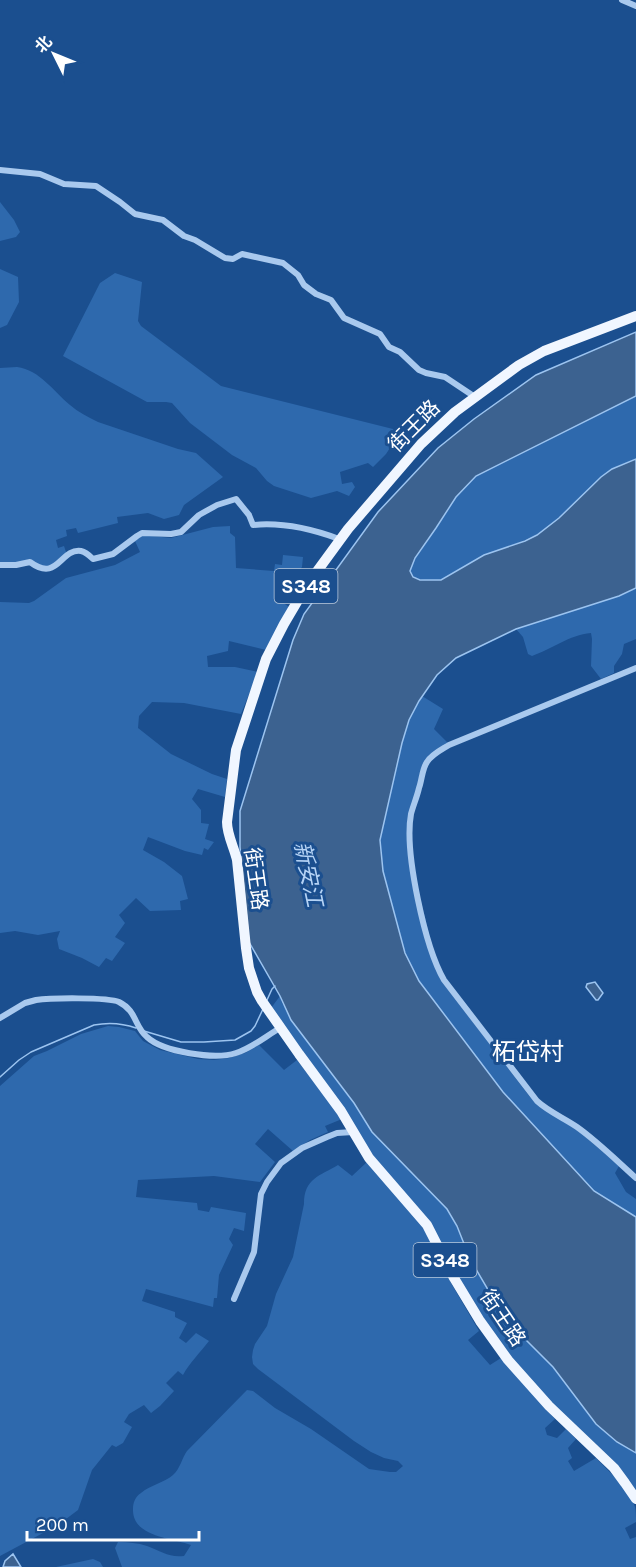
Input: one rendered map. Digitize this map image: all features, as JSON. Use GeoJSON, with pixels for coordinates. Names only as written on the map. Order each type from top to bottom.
{"type":"FeatureCollection","features":[{"type":"Feature","properties":{"kind":"main road","name":"街王路"},"geometry":{"type":"LineString","coordinates":[[636,316],[544,351],[519,364],[475,397],[421,444],[339,539],[307,585],[272,646],[236,750],[227,828],[237,860],[249,968],[257,992],[265,1006],[341,1111],[369,1158],[428,1225],[454,1278],[508,1360],[557,1414],[619,1474],[636,1499]]}},
{"type":"Feature","properties":{"kind":"street"},"geometry":{"type":"LineString","coordinates":[[622,0],[636,6]]}},
{"type":"Feature","properties":{"kind":"street"},"geometry":{"type":"LineString","coordinates":[[0,170],[40,174],[64,184],[96,186],[135,214],[163,220],[184,236],[195,240],[222,257],[232,259],[242,254],[284,263],[298,275],[304,285],[316,294],[331,300],[344,318],[380,334],[389,347],[400,352],[419,370],[445,377],[475,397]]}},
{"type":"Feature","properties":{"kind":"street"},"geometry":{"type":"LineString","coordinates":[[0,566],[30,562],[38,568],[49,569],[69,554],[79,551],[93,559],[113,554],[142,533],[181,532],[199,514],[236,499],[249,515],[253,525],[287,525],[339,539]]}},
{"type":"Feature","properties":{"kind":"street"},"geometry":{"type":"LineString","coordinates":[[636,668],[449,745],[434,754],[425,766],[411,813],[410,838],[418,900],[429,945],[444,980],[537,1101],[547,1110],[578,1128],[636,1178]]}},
{"type":"Feature","properties":{"kind":"street"},"geometry":{"type":"LineString","coordinates":[[0,1018],[25,1003],[36,1000],[110,999],[130,1010],[142,1032],[153,1042],[190,1053],[214,1055],[230,1054],[242,1050],[280,1028]]}},
{"type":"Feature","properties":{"kind":"street"},"geometry":{"type":"LineString","coordinates":[[234,1299],[254,1252],[261,1194],[267,1182],[281,1163],[302,1148],[337,1133],[353,1132]]}},
{"type":"Feature","properties":{"kind":"shaded area"},"geometry":{"type":"Polygon","coordinates":[[[0,202],[20,232],[16,237],[0,241],[0,202]]]}},
{"type":"Feature","properties":{"kind":"shaded area"},"geometry":{"type":"Polygon","coordinates":[[[0,269],[18,277],[19,302],[7,325],[0,328],[0,269]]]}},
{"type":"Feature","properties":{"kind":"shaded area"},"geometry":{"type":"Polygon","coordinates":[[[115,273],[142,282],[138,321],[141,326],[221,386],[401,431],[386,454],[373,467],[368,463],[340,472],[342,484],[352,482],[355,487],[349,496],[337,491],[311,498],[274,486],[256,468],[232,455],[190,423],[172,403],[147,402],[63,356],[100,283],[115,273]]]}},
{"type":"Feature","properties":{"kind":"shaded area"},"geometry":{"type":"Polygon","coordinates":[[[17,367],[33,372],[76,410],[98,422],[196,453],[223,477],[184,505],[179,515],[164,519],[148,513],[117,517],[118,523],[78,533],[76,528],[66,530],[67,536],[56,540],[58,548],[64,546],[67,555],[56,564],[45,568],[31,561],[0,564],[0,368],[17,367]]]}},
{"type":"Feature","properties":{"kind":"shaded area"},"geometry":{"type":"Polygon","coordinates":[[[636,396],[636,459],[618,466],[549,527],[539,533],[489,554],[444,579],[430,581],[413,577],[410,571],[415,558],[456,497],[476,476],[636,396]]]}},
{"type":"Feature","properties":{"kind":"shaded area"},"geometry":{"type":"Polygon","coordinates":[[[230,526],[230,533],[235,537],[236,568],[274,571],[275,564],[282,565],[283,555],[303,557],[302,567],[278,599],[289,607],[266,650],[229,641],[228,651],[207,656],[208,667],[235,667],[258,672],[241,714],[184,703],[152,702],[139,716],[138,728],[171,754],[227,779],[225,797],[198,789],[192,799],[201,810],[201,823],[209,824],[205,839],[214,842],[208,850],[204,848],[202,855],[148,837],[143,850],[182,876],[188,899],[180,901],[181,910],[150,911],[136,898],[119,915],[125,923],[115,937],[125,943],[112,961],[106,958],[99,967],[59,949],[57,939],[60,931],[38,935],[15,931],[0,933],[0,602],[29,603],[66,578],[115,565],[140,552],[135,541],[143,535],[171,538],[213,527],[230,526]]]}},
{"type":"Feature","properties":{"kind":"shaded area"},"geometry":{"type":"Polygon","coordinates":[[[636,588],[636,639],[624,644],[622,654],[614,666],[614,673],[601,679],[591,666],[591,633],[568,639],[532,656],[528,654],[523,637],[516,629],[619,596],[636,588]]]}},
{"type":"Feature","properties":{"kind":"shaded area"},"geometry":{"type":"Polygon","coordinates":[[[422,696],[443,709],[434,729],[448,743],[420,773],[408,848],[440,979],[530,1097],[573,1126],[619,1166],[615,1173],[626,1192],[636,1199],[636,1217],[594,1191],[503,1092],[419,981],[405,953],[383,871],[380,840],[402,743],[409,720],[422,696]]]}},
{"type":"Feature","properties":{"kind":"shaded area"},"geometry":{"type":"Polygon","coordinates":[[[280,996],[282,1003],[354,1103],[372,1132],[447,1209],[457,1226],[470,1259],[504,1317],[553,1367],[596,1424],[617,1442],[636,1453],[636,1493],[510,1358],[271,1008],[280,996]]]}},
{"type":"Feature","properties":{"kind":"shaded area"},"geometry":{"type":"Polygon","coordinates":[[[108,1026],[135,1031],[143,1041],[160,1050],[198,1059],[229,1058],[259,1045],[284,1070],[297,1060],[342,1119],[325,1126],[328,1132],[293,1151],[268,1129],[255,1144],[275,1162],[260,1182],[214,1176],[138,1180],[136,1197],[197,1203],[198,1210],[209,1212],[211,1207],[246,1213],[244,1231],[234,1228],[229,1239],[233,1245],[219,1275],[217,1298],[214,1298],[213,1307],[146,1289],[142,1301],[175,1312],[175,1317],[187,1323],[179,1338],[186,1343],[196,1333],[209,1341],[183,1375],[178,1371],[166,1383],[174,1391],[160,1406],[151,1413],[144,1405],[129,1414],[124,1422],[132,1427],[123,1443],[116,1447],[112,1445],[92,1470],[78,1510],[58,1525],[0,1556],[0,1086],[34,1056],[81,1034],[108,1026]]]}},
{"type":"Feature","properties":{"kind":"shaded area"},"geometry":{"type":"Polygon","coordinates":[[[367,1162],[417,1218],[435,1247],[451,1283],[479,1331],[468,1340],[490,1365],[501,1358],[555,1419],[545,1428],[547,1435],[557,1438],[566,1429],[576,1439],[568,1448],[572,1458],[568,1461],[574,1471],[596,1458],[628,1493],[635,1507],[636,1522],[625,1528],[630,1539],[636,1537],[636,1567],[122,1567],[115,1548],[118,1542],[140,1544],[169,1555],[184,1556],[191,1545],[146,1531],[134,1518],[134,1502],[137,1496],[145,1490],[173,1475],[187,1451],[247,1390],[253,1391],[275,1408],[311,1429],[369,1469],[396,1472],[403,1466],[398,1461],[384,1458],[354,1441],[258,1369],[253,1364],[252,1357],[255,1344],[267,1326],[276,1294],[293,1257],[307,1188],[319,1175],[338,1165],[352,1176],[367,1162]]]}},
{"type":"Feature","properties":{"kind":"shaded area"},"geometry":{"type":"Polygon","coordinates":[[[93,1559],[100,1562],[103,1567],[56,1567],[93,1559]]]}},
{"type":"Feature","properties":{"kind":"water","name":"新安江"},"geometry":{"type":"Polygon","coordinates":[[[636,332],[636,396],[476,476],[456,497],[415,558],[410,571],[413,577],[420,580],[441,580],[484,555],[525,541],[559,518],[601,477],[612,469],[636,459],[636,588],[619,596],[516,629],[456,658],[437,675],[409,720],[380,840],[383,871],[405,953],[419,981],[503,1092],[594,1191],[636,1217],[636,1453],[617,1442],[596,1424],[553,1367],[504,1317],[470,1259],[457,1226],[447,1209],[372,1132],[354,1103],[291,1020],[249,942],[240,847],[240,811],[293,640],[304,614],[378,512],[438,448],[536,375],[636,332]]]}},
{"type":"Feature","properties":{"kind":"water"},"geometry":{"type":"Polygon","coordinates":[[[595,982],[603,993],[598,1000],[586,987],[587,984],[595,982]]]}},
{"type":"Feature","properties":{"kind":"water"},"geometry":{"type":"Polygon","coordinates":[[[13,1554],[21,1567],[3,1567],[5,1561],[13,1554]]]}},
{"type":"Feature","properties":{"kind":"waterway"},"geometry":{"type":"LineString","coordinates":[[267,1000],[275,986]]}},
{"type":"Feature","properties":{"kind":"waterway"},"geometry":{"type":"LineString","coordinates":[[144,1031],[181,1042],[235,1040],[251,1031],[263,1009]]}},
{"type":"Feature","properties":{"kind":"waterway"},"geometry":{"type":"LineString","coordinates":[[0,1077],[31,1052],[94,1025],[115,1024],[136,1028]]}},
{"type":"Feature","properties":{"kind":"district","name":"柘岱村"},"geometry":{"type":"Point","coordinates":[528,1052]}}]}
